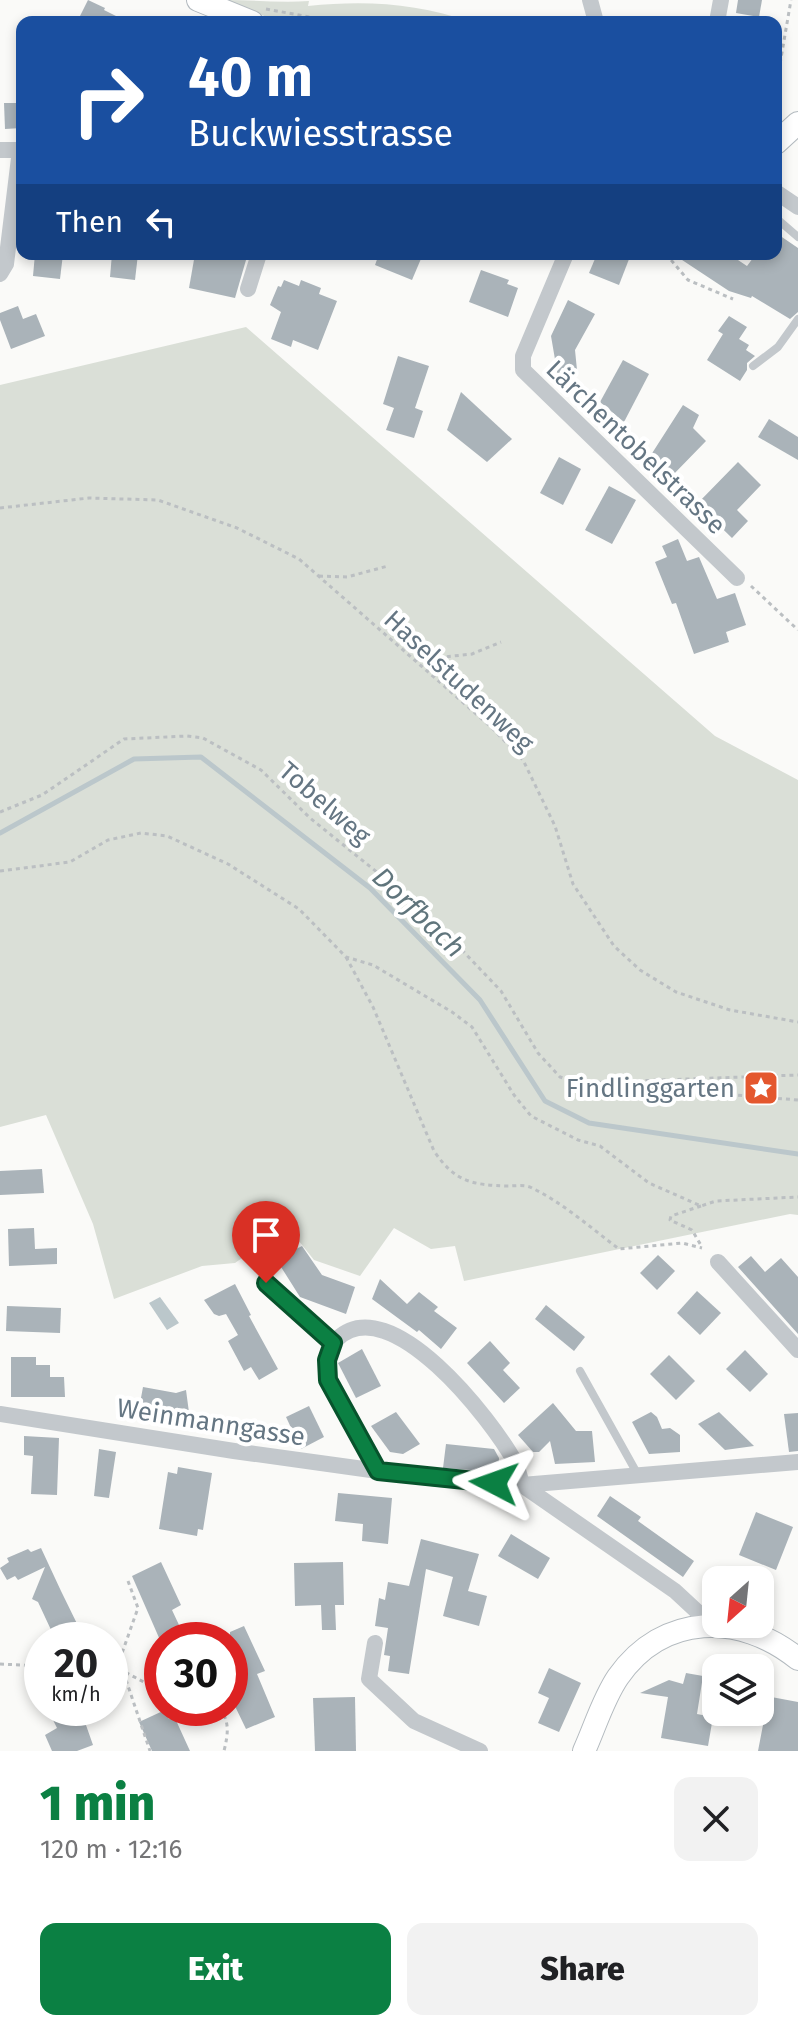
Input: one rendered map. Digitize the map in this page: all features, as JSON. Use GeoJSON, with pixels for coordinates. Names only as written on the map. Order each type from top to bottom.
{"type":"FeatureCollection","features":[{"type":"Feature","properties":{"kind":"main road"},"geometry":{"type":"LineString","coordinates":[[198,0],[254,14]]}},
{"type":"Feature","properties":{"kind":"main road"},"geometry":{"type":"LineString","coordinates":[[782,138],[798,123]]}},
{"type":"Feature","properties":{"kind":"main road"},"geometry":{"type":"LineString","coordinates":[[584,1751],[616,1681],[637,1655],[673,1634],[702,1627]]}},
{"type":"Feature","properties":{"kind":"main road"},"geometry":{"type":"LineString","coordinates":[[766,1638],[798,1659]]}},
{"type":"Feature","properties":{"kind":"street"},"geometry":{"type":"LineString","coordinates":[[0,274],[6,264],[16,188]]}},
{"type":"Feature","properties":{"kind":"street"},"geometry":{"type":"LineString","coordinates":[[248,289],[257,260]]}},
{"type":"Feature","properties":{"kind":"street","name":"Lärchentobelstrasse"},"geometry":{"type":"LineString","coordinates":[[563,260],[523,356],[523,370],[737,578]]}},
{"type":"Feature","properties":{"kind":"street"},"geometry":{"type":"LineString","coordinates":[[718,1262],[798,1350]]}},
{"type":"Feature","properties":{"kind":"street"},"geometry":{"type":"LineString","coordinates":[[378,1471],[328,1380],[327,1360],[333,1343],[348,1329],[372,1327],[404,1341],[447,1373],[475,1403],[516,1464],[522,1485],[675,1591],[702,1616]]}},
{"type":"Feature","properties":{"kind":"street","name":"Weinmanngasse"},"geometry":{"type":"LineString","coordinates":[[0,1414],[378,1471],[522,1485],[798,1462]]}},
{"type":"Feature","properties":{"kind":"street"},"geometry":{"type":"LineString","coordinates":[[375,1643],[369,1679],[414,1721],[480,1751]]}},
{"type":"Feature","properties":{"kind":"lane"},"geometry":{"type":"LineString","coordinates":[[782,223],[798,237]]}},
{"type":"Feature","properties":{"kind":"lane"},"geometry":{"type":"LineString","coordinates":[[753,366],[778,347],[798,319]]}},
{"type":"Feature","properties":{"kind":"lane"},"geometry":{"type":"LineString","coordinates":[[266,1283],[333,1343]]}},
{"type":"Feature","properties":{"kind":"lane"},"geometry":{"type":"LineString","coordinates":[[580,1371],[639,1476]]}},
{"type":"Feature","properties":{"kind":"path"},"geometry":{"type":"LineString","coordinates":[[782,52],[791,0]]}},
{"type":"Feature","properties":{"kind":"path"},"geometry":{"type":"LineString","coordinates":[[671,260],[688,280],[733,299]]}},
{"type":"Feature","properties":{"kind":"path","name":"Haselstudenweg"},"geometry":{"type":"LineString","coordinates":[[0,508],[89,498],[158,500],[237,528],[299,559],[491,727],[523,760],[555,826],[573,884],[614,946],[640,970],[676,992],[730,1010],[798,1022]]}},
{"type":"Feature","properties":{"kind":"path"},"geometry":{"type":"LineString","coordinates":[[319,576],[347,577],[388,566]]}},
{"type":"Feature","properties":{"kind":"path"},"geometry":{"type":"LineString","coordinates":[[737,578],[757,589],[798,630]]}},
{"type":"Feature","properties":{"kind":"path"},"geometry":{"type":"LineString","coordinates":[[415,660],[472,654],[501,642]]}},
{"type":"Feature","properties":{"kind":"path","name":"Tobelweg"},"geometry":{"type":"LineString","coordinates":[[0,812],[42,795],[124,739],[203,738],[261,770],[310,818],[440,927],[501,991],[538,1053],[560,1077],[578,1083],[798,1075]]}},
{"type":"Feature","properties":{"kind":"path"},"geometry":{"type":"LineString","coordinates":[[0,871],[70,862],[108,840],[141,833],[167,836],[228,864],[268,888],[299,909],[346,957],[373,1007],[434,1151],[447,1169],[465,1182],[529,1186],[619,1249],[682,1243],[702,1248],[692,1230],[670,1220],[671,1216],[716,1201],[798,1197]]}},
{"type":"Feature","properties":{"kind":"path"},"geometry":{"type":"LineString","coordinates":[[346,957],[373,965],[472,1027],[514,1095],[531,1116],[578,1140],[600,1146],[649,1183],[701,1206]]}},
{"type":"Feature","properties":{"kind":"path"},"geometry":{"type":"LineString","coordinates":[[639,1082],[686,1091],[798,1100]]}},
{"type":"Feature","properties":{"kind":"path"},"geometry":{"type":"LineString","coordinates":[[128,1581],[138,1608],[128,1636]]}},
{"type":"Feature","properties":{"kind":"path"},"geometry":{"type":"LineString","coordinates":[[0,1664],[24,1665]]}},
{"type":"Feature","properties":{"kind":"path"},"geometry":{"type":"LineString","coordinates":[[128,1686],[150,1751]]}},
{"type":"Feature","properties":{"kind":"path"},"geometry":{"type":"LineString","coordinates":[[224,1751],[228,1726]]}},
{"type":"Feature","properties":{"kind":"shaded area"},"geometry":{"type":"Polygon","coordinates":[[[225,0],[309,1],[308,6],[350,3],[391,5],[451,16],[264,16],[225,0]]]}},
{"type":"Feature","properties":{"kind":"shaded area"},"geometry":{"type":"Polygon","coordinates":[[[246,327],[715,736],[798,780],[798,1215],[790,1214],[464,1281],[455,1246],[431,1249],[394,1228],[360,1276],[314,1260],[287,1226],[235,1263],[202,1266],[114,1299],[93,1224],[46,1115],[0,1127],[0,385],[246,327]]]}},
{"type":"Feature","properties":{"kind":"shaded area"},"geometry":{"type":"Polygon","coordinates":[[[160,1297],[179,1323],[167,1330],[149,1303],[160,1297]]]}},
{"type":"Feature","properties":{"kind":"building"},"geometry":{"type":"Polygon","coordinates":[[[88,0],[116,16],[80,16],[88,0]]]}},
{"type":"Feature","properties":{"kind":"building"},"geometry":{"type":"Polygon","coordinates":[[[738,0],[762,0],[759,16],[736,13],[738,0]]]}},
{"type":"Feature","properties":{"kind":"building"},"geometry":{"type":"Polygon","coordinates":[[[4,103],[16,103],[16,128],[5,129],[4,103]]]}},
{"type":"Feature","properties":{"kind":"building"},"geometry":{"type":"Polygon","coordinates":[[[782,237],[798,248],[798,312],[790,319],[752,296],[729,291],[682,260],[738,260],[747,266],[752,260],[782,260],[782,237]]]}},
{"type":"Feature","properties":{"kind":"building"},"geometry":{"type":"Polygon","coordinates":[[[34,260],[62,260],[60,279],[33,276],[34,260]]]}},
{"type":"Feature","properties":{"kind":"building"},"geometry":{"type":"Polygon","coordinates":[[[111,260],[137,260],[135,280],[110,277],[111,260]]]}},
{"type":"Feature","properties":{"kind":"building"},"geometry":{"type":"Polygon","coordinates":[[[194,260],[246,260],[235,298],[189,288],[194,260]]]}},
{"type":"Feature","properties":{"kind":"building"},"geometry":{"type":"Polygon","coordinates":[[[377,260],[420,260],[412,280],[375,265],[377,260]]]}},
{"type":"Feature","properties":{"kind":"building"},"geometry":{"type":"Polygon","coordinates":[[[594,260],[629,260],[619,285],[589,273],[594,260]]]}},
{"type":"Feature","properties":{"kind":"building"},"geometry":{"type":"Polygon","coordinates":[[[481,270],[509,280],[507,284],[518,288],[508,317],[469,302],[481,270]]]}},
{"type":"Feature","properties":{"kind":"building"},"geometry":{"type":"Polygon","coordinates":[[[284,280],[299,286],[301,280],[321,288],[319,294],[337,301],[318,350],[293,340],[291,347],[271,339],[281,312],[270,305],[284,280]]]}},
{"type":"Feature","properties":{"kind":"building"},"geometry":{"type":"Polygon","coordinates":[[[568,300],[595,314],[575,350],[577,370],[558,377],[551,336],[568,300]]]}},
{"type":"Feature","properties":{"kind":"building"},"geometry":{"type":"Polygon","coordinates":[[[18,306],[23,319],[36,314],[45,336],[11,349],[0,313],[18,306]]]}},
{"type":"Feature","properties":{"kind":"building"},"geometry":{"type":"Polygon","coordinates":[[[729,316],[747,327],[739,339],[749,345],[746,350],[755,356],[747,363],[747,370],[740,381],[707,360],[723,334],[718,331],[729,316]]]}},
{"type":"Feature","properties":{"kind":"building"},"geometry":{"type":"Polygon","coordinates":[[[398,356],[429,366],[415,408],[423,411],[414,438],[386,430],[394,408],[383,404],[398,356]]]}},
{"type":"Feature","properties":{"kind":"building"},"geometry":{"type":"Polygon","coordinates":[[[623,360],[649,374],[624,422],[600,402],[623,360]]]}},
{"type":"Feature","properties":{"kind":"building"},"geometry":{"type":"Polygon","coordinates":[[[461,392],[512,439],[487,462],[447,430],[461,392]]]}},
{"type":"Feature","properties":{"kind":"building"},"geometry":{"type":"Polygon","coordinates":[[[683,405],[699,415],[693,428],[706,441],[670,478],[649,458],[683,405]]]}},
{"type":"Feature","properties":{"kind":"building"},"geometry":{"type":"Polygon","coordinates":[[[769,419],[798,437],[798,460],[758,437],[769,419]]]}},
{"type":"Feature","properties":{"kind":"building"},"geometry":{"type":"Polygon","coordinates":[[[559,457],[581,469],[563,505],[540,493],[559,457]]]}},
{"type":"Feature","properties":{"kind":"building"},"geometry":{"type":"Polygon","coordinates":[[[738,462],[761,485],[737,510],[748,521],[732,538],[697,504],[738,462]]]}},
{"type":"Feature","properties":{"kind":"building"},"geometry":{"type":"Polygon","coordinates":[[[609,486],[636,500],[612,544],[585,530],[609,486]]]}},
{"type":"Feature","properties":{"kind":"building"},"geometry":{"type":"Polygon","coordinates":[[[678,539],[687,561],[699,557],[717,599],[735,593],[746,625],[726,632],[729,642],[694,654],[676,603],[672,604],[655,562],[667,557],[662,546],[678,539]]]}},
{"type":"Feature","properties":{"kind":"building"},"geometry":{"type":"Polygon","coordinates":[[[42,1169],[44,1193],[0,1195],[0,1171],[42,1169]]]}},
{"type":"Feature","properties":{"kind":"building"},"geometry":{"type":"Polygon","coordinates":[[[34,1228],[35,1249],[57,1248],[57,1264],[9,1266],[8,1229],[34,1228]]]}},
{"type":"Feature","properties":{"kind":"building"},"geometry":{"type":"Polygon","coordinates":[[[302,1246],[322,1275],[355,1287],[346,1314],[300,1297],[276,1259],[302,1246]]]}},
{"type":"Feature","properties":{"kind":"building"},"geometry":{"type":"Polygon","coordinates":[[[658,1255],[675,1271],[657,1290],[640,1273],[658,1255]]]}},
{"type":"Feature","properties":{"kind":"building"},"geometry":{"type":"Polygon","coordinates":[[[751,1256],[765,1272],[781,1258],[798,1277],[798,1334],[738,1267],[751,1256]]]}},
{"type":"Feature","properties":{"kind":"building"},"geometry":{"type":"Polygon","coordinates":[[[380,1279],[407,1304],[419,1292],[438,1307],[434,1311],[457,1328],[441,1349],[419,1330],[417,1332],[372,1299],[380,1279]]]}},
{"type":"Feature","properties":{"kind":"building"},"geometry":{"type":"Polygon","coordinates":[[[235,1284],[278,1369],[259,1380],[251,1367],[244,1371],[228,1341],[238,1335],[226,1314],[214,1314],[204,1300],[235,1284]]]}},
{"type":"Feature","properties":{"kind":"building"},"geometry":{"type":"Polygon","coordinates":[[[697,1291],[721,1313],[700,1335],[677,1313],[697,1291]]]}},
{"type":"Feature","properties":{"kind":"building"},"geometry":{"type":"Polygon","coordinates":[[[546,1305],[585,1337],[574,1351],[535,1319],[546,1305]]]}},
{"type":"Feature","properties":{"kind":"building"},"geometry":{"type":"Polygon","coordinates":[[[7,1306],[61,1308],[60,1333],[6,1331],[7,1306]]]}},
{"type":"Feature","properties":{"kind":"building"},"geometry":{"type":"Polygon","coordinates":[[[490,1341],[510,1363],[503,1370],[520,1388],[504,1403],[467,1363],[490,1341]]]}},
{"type":"Feature","properties":{"kind":"building"},"geometry":{"type":"Polygon","coordinates":[[[362,1349],[381,1386],[356,1398],[338,1363],[362,1349]]]}},
{"type":"Feature","properties":{"kind":"building"},"geometry":{"type":"Polygon","coordinates":[[[745,1350],[768,1374],[750,1392],[726,1369],[745,1350]]]}},
{"type":"Feature","properties":{"kind":"building"},"geometry":{"type":"Polygon","coordinates":[[[669,1355],[695,1381],[676,1400],[650,1374],[669,1355]]]}},
{"type":"Feature","properties":{"kind":"building"},"geometry":{"type":"Polygon","coordinates":[[[11,1357],[36,1357],[36,1365],[50,1365],[50,1377],[64,1377],[65,1397],[11,1397],[11,1357]]]}},
{"type":"Feature","properties":{"kind":"building"},"geometry":{"type":"Polygon","coordinates":[[[143,1387],[176,1393],[186,1390],[190,1420],[176,1425],[138,1414],[143,1387]]]}},
{"type":"Feature","properties":{"kind":"building"},"geometry":{"type":"Polygon","coordinates":[[[553,1403],[576,1431],[592,1431],[595,1462],[555,1464],[550,1441],[539,1452],[533,1452],[518,1435],[553,1403]]]}},
{"type":"Feature","properties":{"kind":"building"},"geometry":{"type":"Polygon","coordinates":[[[309,1406],[324,1437],[301,1449],[286,1417],[309,1406]]]}},
{"type":"Feature","properties":{"kind":"building"},"geometry":{"type":"Polygon","coordinates":[[[396,1412],[420,1444],[403,1454],[390,1452],[371,1426],[396,1412]]]}},
{"type":"Feature","properties":{"kind":"building"},"geometry":{"type":"Polygon","coordinates":[[[651,1412],[662,1429],[670,1428],[680,1435],[680,1452],[649,1454],[632,1422],[651,1412]]]}},
{"type":"Feature","properties":{"kind":"building"},"geometry":{"type":"Polygon","coordinates":[[[719,1412],[754,1446],[725,1450],[698,1424],[719,1412]]]}},
{"type":"Feature","properties":{"kind":"building"},"geometry":{"type":"Polygon","coordinates":[[[798,1413],[798,1451],[789,1452],[784,1414],[798,1413]]]}},
{"type":"Feature","properties":{"kind":"building"},"geometry":{"type":"Polygon","coordinates":[[[24,1436],[59,1438],[57,1495],[31,1494],[33,1456],[24,1455],[24,1436]]]}},
{"type":"Feature","properties":{"kind":"building"},"geometry":{"type":"Polygon","coordinates":[[[446,1444],[494,1449],[499,1458],[498,1472],[443,1468],[446,1444]]]}},
{"type":"Feature","properties":{"kind":"building"},"geometry":{"type":"Polygon","coordinates":[[[99,1449],[116,1452],[109,1498],[94,1496],[99,1449]]]}},
{"type":"Feature","properties":{"kind":"building"},"geometry":{"type":"Polygon","coordinates":[[[178,1467],[212,1473],[203,1530],[198,1529],[197,1536],[159,1529],[168,1472],[177,1474],[178,1467]]]}},
{"type":"Feature","properties":{"kind":"building"},"geometry":{"type":"Polygon","coordinates":[[[338,1493],[392,1498],[388,1544],[362,1541],[363,1524],[335,1521],[338,1493]]]}},
{"type":"Feature","properties":{"kind":"building"},"geometry":{"type":"Polygon","coordinates":[[[610,1496],[641,1517],[638,1521],[694,1561],[683,1577],[597,1516],[610,1496]]]}},
{"type":"Feature","properties":{"kind":"building"},"geometry":{"type":"Polygon","coordinates":[[[756,1512],[793,1527],[776,1570],[774,1566],[739,1555],[756,1512]]]}},
{"type":"Feature","properties":{"kind":"building"},"geometry":{"type":"Polygon","coordinates":[[[511,1534],[550,1558],[538,1579],[498,1556],[511,1534]]]}},
{"type":"Feature","properties":{"kind":"building"},"geometry":{"type":"Polygon","coordinates":[[[421,1539],[479,1554],[468,1591],[487,1596],[479,1626],[443,1616],[453,1577],[426,1569],[409,1674],[388,1671],[390,1656],[384,1655],[388,1628],[375,1626],[379,1598],[385,1600],[388,1582],[409,1586],[421,1539]]]}},
{"type":"Feature","properties":{"kind":"building"},"geometry":{"type":"Polygon","coordinates":[[[41,1548],[76,1622],[47,1622],[38,1602],[32,1599],[45,1567],[18,1580],[15,1576],[7,1580],[0,1568],[9,1562],[7,1558],[28,1549],[31,1552],[41,1548]]]}},
{"type":"Feature","properties":{"kind":"building"},"geometry":{"type":"Polygon","coordinates":[[[161,1562],[181,1605],[172,1610],[178,1622],[152,1622],[132,1576],[161,1562]]]}},
{"type":"Feature","properties":{"kind":"building"},"geometry":{"type":"Polygon","coordinates":[[[343,1562],[344,1605],[335,1605],[336,1630],[322,1630],[321,1605],[295,1606],[294,1563],[343,1562]]]}},
{"type":"Feature","properties":{"kind":"building"},"geometry":{"type":"Polygon","coordinates":[[[248,1635],[265,1671],[257,1674],[275,1717],[246,1729],[248,1635]]]}},
{"type":"Feature","properties":{"kind":"building"},"geometry":{"type":"Polygon","coordinates":[[[549,1668],[581,1683],[559,1732],[538,1723],[549,1698],[538,1693],[549,1668]]]}},
{"type":"Feature","properties":{"kind":"building"},"geometry":{"type":"Polygon","coordinates":[[[686,1673],[702,1676],[697,1714],[702,1715],[702,1726],[711,1726],[708,1746],[661,1738],[668,1697],[640,1693],[669,1680],[683,1684],[686,1673]]]}},
{"type":"Feature","properties":{"kind":"building"},"geometry":{"type":"Polygon","coordinates":[[[355,1697],[356,1751],[315,1751],[313,1698],[355,1697]]]}},
{"type":"Feature","properties":{"kind":"building"},"geometry":{"type":"Polygon","coordinates":[[[774,1698],[798,1702],[798,1751],[758,1751],[763,1726],[774,1726],[774,1698]]]}},
{"type":"Feature","properties":{"kind":"building"},"geometry":{"type":"Polygon","coordinates":[[[144,1720],[144,1726],[179,1726],[190,1751],[152,1751],[139,1722],[144,1720]]]}},
{"type":"Feature","properties":{"kind":"building"},"geometry":{"type":"Polygon","coordinates":[[[86,1726],[93,1745],[77,1751],[52,1751],[45,1735],[57,1728],[86,1726]]]}},
{"type":"Feature","properties":{"kind":"waterway","name":"Dorfbach"},"geometry":{"type":"LineString","coordinates":[[0,833],[134,759],[201,757],[370,888],[480,1000],[545,1101],[589,1123],[798,1154]]}},
{"type":"Feature","properties":{"kind":"place","name":"Findlinggarten"},"geometry":{"type":"Point","coordinates":[761,1088]}},
{"type":"Feature","properties":{"kind":"route"},"geometry":{"type":"LineString","coordinates":[[266,1283],[333,1343],[327,1360],[328,1380],[378,1471],[494,1483]]}}]}
